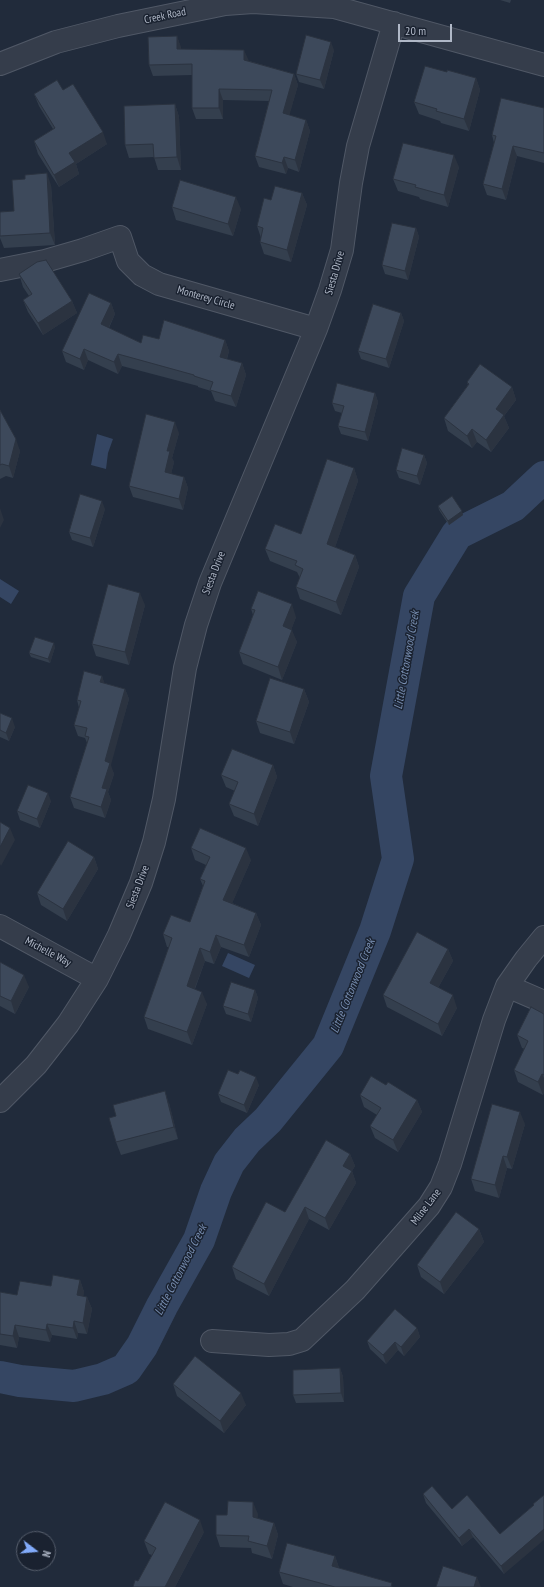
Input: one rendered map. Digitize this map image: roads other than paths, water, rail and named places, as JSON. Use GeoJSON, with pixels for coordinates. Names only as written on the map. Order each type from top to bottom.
{"type":"FeatureCollection","features":[{"type":"Feature","properties":{"kind":"street","name":"Creek Road"},"geometry":{"type":"LineString","coordinates":[[0,64],[56,42],[118,26],[225,4],[254,1],[335,3],[394,23],[544,65]]}},
{"type":"Feature","properties":{"kind":"street","name":"Siesta Drive"},"geometry":{"type":"LineString","coordinates":[[0,1101],[36,1065],[68,1024],[97,979],[119,935],[141,883],[154,842],[164,799],[185,668],[196,625],[210,583],[266,444],[316,329],[330,290],[342,250],[350,183],[358,146],[394,23]]}},
{"type":"Feature","properties":{"kind":"street","name":"Monterey Circle"},"geometry":{"type":"LineString","coordinates":[[0,270],[45,261],[83,250],[120,236],[128,261],[142,275],[159,284],[316,329]]}},
{"type":"Feature","properties":{"kind":"street","name":"Michelle Way"},"geometry":{"type":"LineString","coordinates":[[0,926],[97,979]]}},
{"type":"Feature","properties":{"kind":"street","name":"Milne Lane"},"geometry":{"type":"LineString","coordinates":[[212,1341],[269,1345],[289,1344],[302,1340],[317,1328],[355,1290],[429,1206],[441,1188],[450,1164],[494,1020],[507,986],[544,937]]}},
{"type":"Feature","properties":{"kind":"street"},"geometry":{"type":"LineString","coordinates":[[507,986],[544,1002]]}},
{"type":"Feature","properties":{"kind":"water"},"geometry":{"type":"Polygon","coordinates":[[[97,434],[113,439],[108,453],[106,469],[91,465],[97,434]]]}},
{"type":"Feature","properties":{"kind":"water"},"geometry":{"type":"Polygon","coordinates":[[[0,579],[19,591],[11,604],[0,597],[0,579]]]}},
{"type":"Feature","properties":{"kind":"water"},"geometry":{"type":"Polygon","coordinates":[[[228,953],[255,965],[249,978],[222,966],[228,953]]]}},
{"type":"Feature","properties":{"kind":"waterway","name":"Little Cottonwood Creek"},"geometry":{"type":"LineString","coordinates":[[0,1377],[20,1381],[74,1386],[103,1379],[126,1369],[142,1346],[162,1306],[199,1240],[216,1191],[229,1163],[247,1140],[268,1120],[328,1046],[375,931],[398,859],[386,776],[419,596],[457,534],[513,506],[544,477]]}}]}
